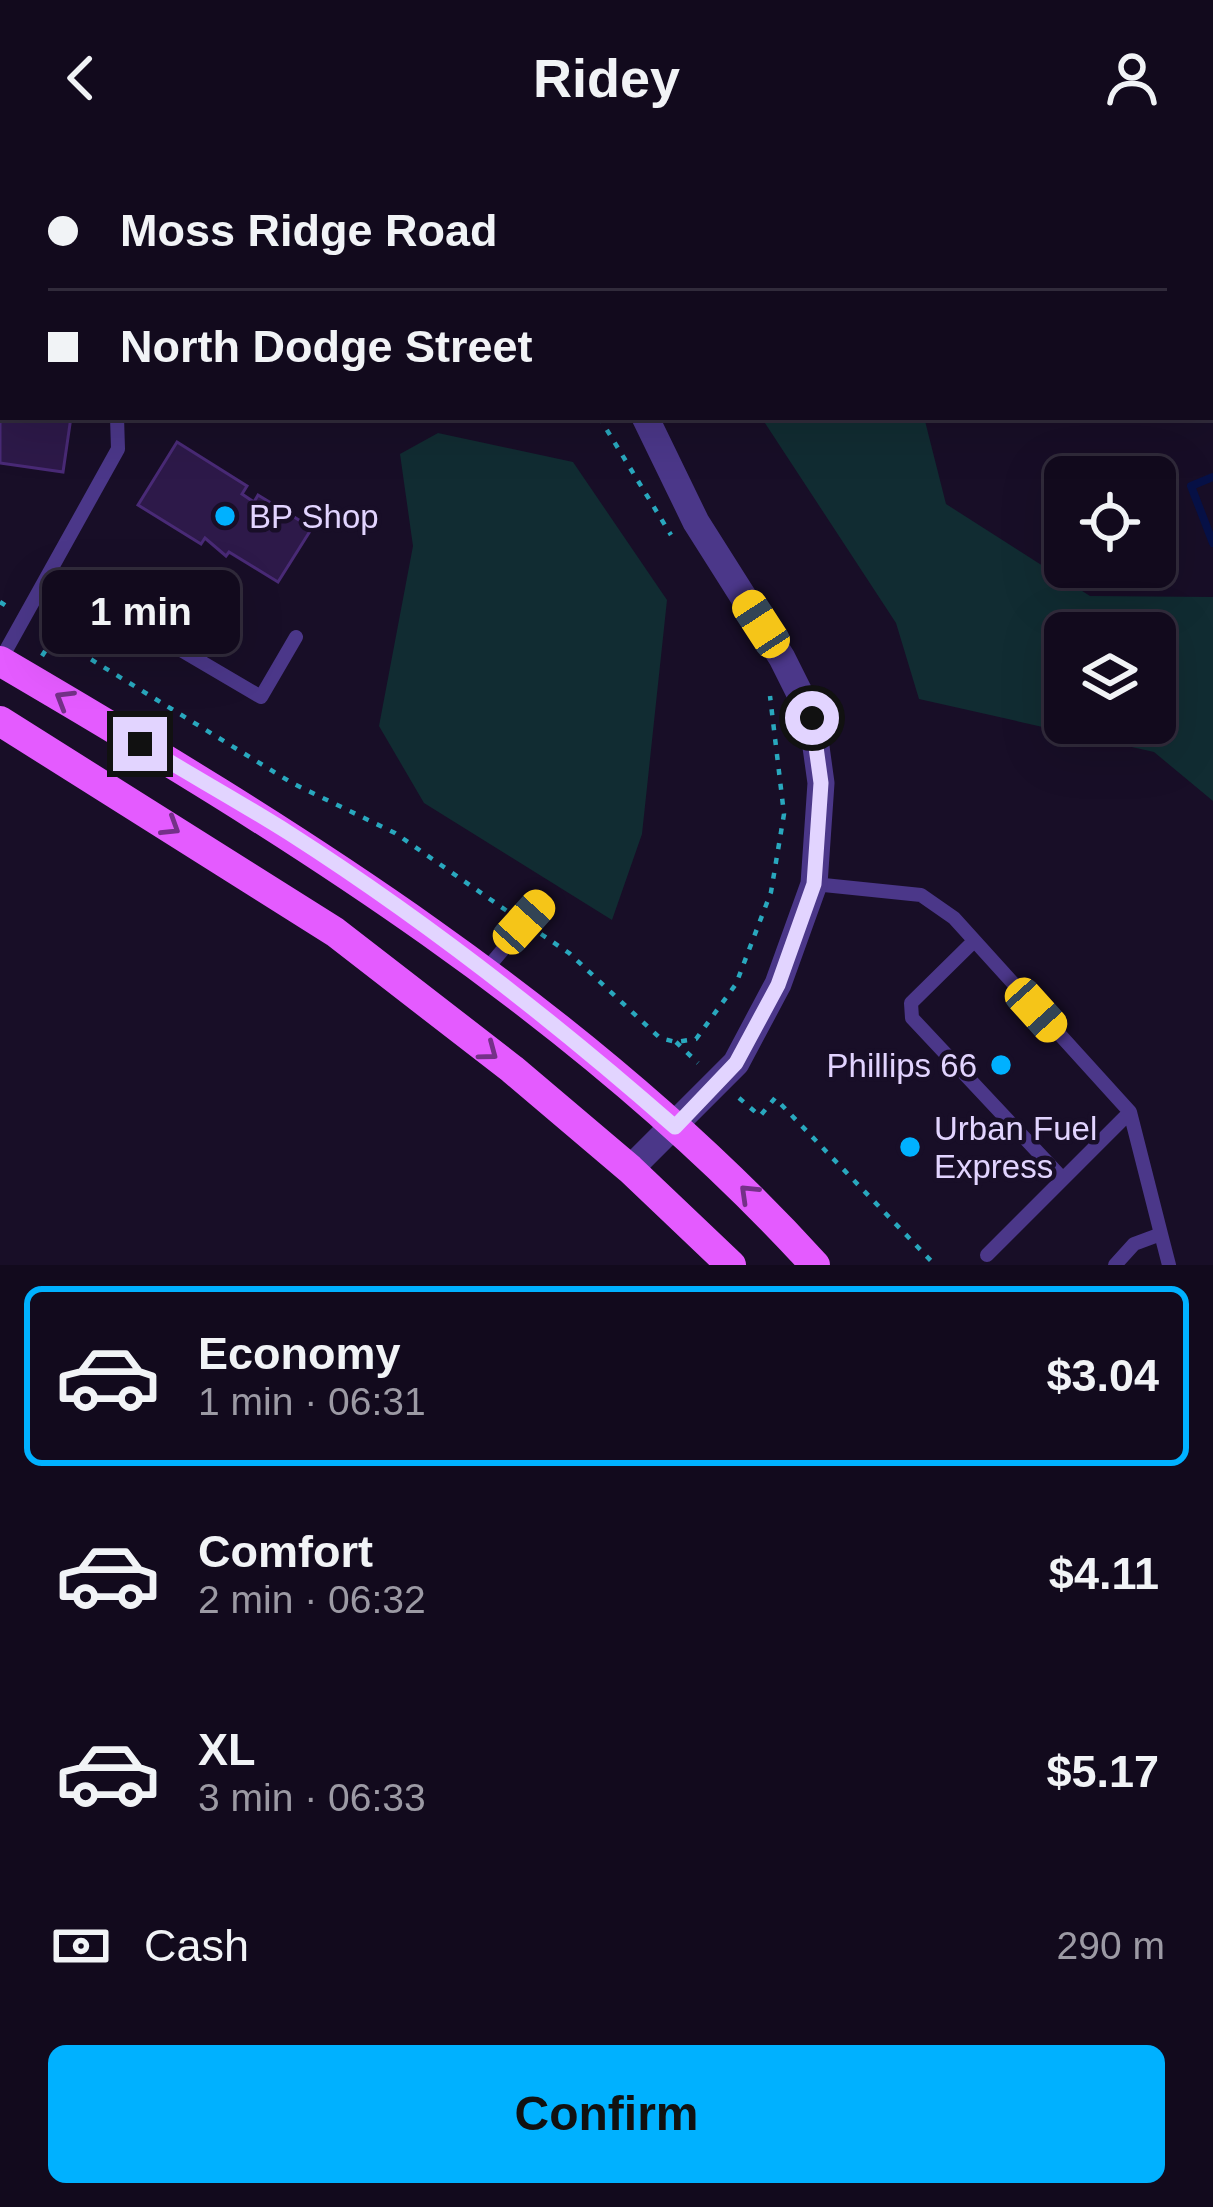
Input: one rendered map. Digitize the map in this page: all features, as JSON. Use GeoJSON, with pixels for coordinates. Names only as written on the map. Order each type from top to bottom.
{"type":"FeatureCollection","features":[{"type":"Feature","properties":{"kind":"main road"},"geometry":{"type":"LineString","coordinates":[[0,662],[290,834],[428,928],[613,1073],[751,1195],[815,1265]]}},
{"type":"Feature","properties":{"kind":"main road"},"geometry":{"type":"LineString","coordinates":[[0,721],[335,932],[512,1069],[630,1169],[731,1265]]}},
{"type":"Feature","properties":{"kind":"street"},"geometry":{"type":"LineString","coordinates":[[630,1169],[736,1063],[778,985],[814,884],[821,783],[812,718],[782,658],[696,522],[646,420]]}},
{"type":"Feature","properties":{"kind":"lane"},"geometry":{"type":"LineString","coordinates":[[0,662],[118,449],[117,420]]}},
{"type":"Feature","properties":{"kind":"lane"},"geometry":{"type":"LineString","coordinates":[[50,573],[261,698],[296,638]]}},
{"type":"Feature","properties":{"kind":"lane"},"geometry":{"type":"LineString","coordinates":[[814,884],[921,895],[954,918],[1130,1112],[1169,1265]]}},
{"type":"Feature","properties":{"kind":"lane"},"geometry":{"type":"LineString","coordinates":[[484,972],[543,902]]}},
{"type":"Feature","properties":{"kind":"lane"},"geometry":{"type":"LineString","coordinates":[[974,941],[911,1004],[912,1018],[1063,1179]]}},
{"type":"Feature","properties":{"kind":"lane"},"geometry":{"type":"LineString","coordinates":[[987,1255],[1130,1112]]}},
{"type":"Feature","properties":{"kind":"lane"},"geometry":{"type":"LineString","coordinates":[[1115,1265],[1134,1244],[1161,1234]]}},
{"type":"Feature","properties":{"kind":"path"},"geometry":{"type":"LineString","coordinates":[[601,420],[678,546]]}},
{"type":"Feature","properties":{"kind":"path"},"geometry":{"type":"LineString","coordinates":[[54,637],[292,783],[395,832],[569,953],[660,1038],[676,1042],[696,1039],[736,984],[771,892],[784,814],[768,676]]}},
{"type":"Feature","properties":{"kind":"path"},"geometry":{"type":"LineString","coordinates":[[676,1042],[760,1116],[775,1098],[935,1265]]}},
{"type":"Feature","properties":{"kind":"green space"},"geometry":{"type":"Polygon","coordinates":[[[763,420],[925,420],[946,504],[1044,567],[1044,588],[1077,588],[1090,596],[1213,597],[1213,801],[1154,752],[1119,744],[1176,744],[1176,612],[1044,612],[1044,727],[919,699],[896,623],[763,420]]]}},
{"type":"Feature","properties":{"kind":"green space"},"geometry":{"type":"Polygon","coordinates":[[[438,433],[573,462],[667,600],[642,834],[612,920],[424,803],[379,726],[413,546],[400,454],[438,433]]]}},
{"type":"Feature","properties":{"kind":"building"},"geometry":{"type":"Polygon","coordinates":[[[0,420],[71,420],[63,472],[0,463],[0,420]]]}},
{"type":"Feature","properties":{"kind":"building","name":"BP Shop"},"geometry":{"type":"Polygon","coordinates":[[[177,442],[247,486],[242,494],[254,502],[258,495],[312,528],[278,582],[229,552],[226,556],[205,538],[201,544],[138,505],[177,442]]]}},
{"type":"Feature","properties":{"kind":"waterway"},"geometry":{"type":"LineString","coordinates":[[1213,477],[1191,486],[1213,543]]}},
{"type":"Feature","properties":{"kind":"place","name":"BP Shop"},"geometry":{"type":"Point","coordinates":[225,516]}},
{"type":"Feature","properties":{"kind":"place","name":"Phillips 66"},"geometry":{"type":"Point","coordinates":[1001,1065]}},
{"type":"Feature","properties":{"kind":"place","name":"Urban Fuel Express"},"geometry":{"type":"Point","coordinates":[910,1147]}},
{"type":"Feature","properties":{"kind":"route"},"geometry":{"type":"LineString","coordinates":[[140,744],[290,834],[428,928],[675,1127],[736,1063],[778,985],[814,884],[821,783],[812,718]]}}]}
